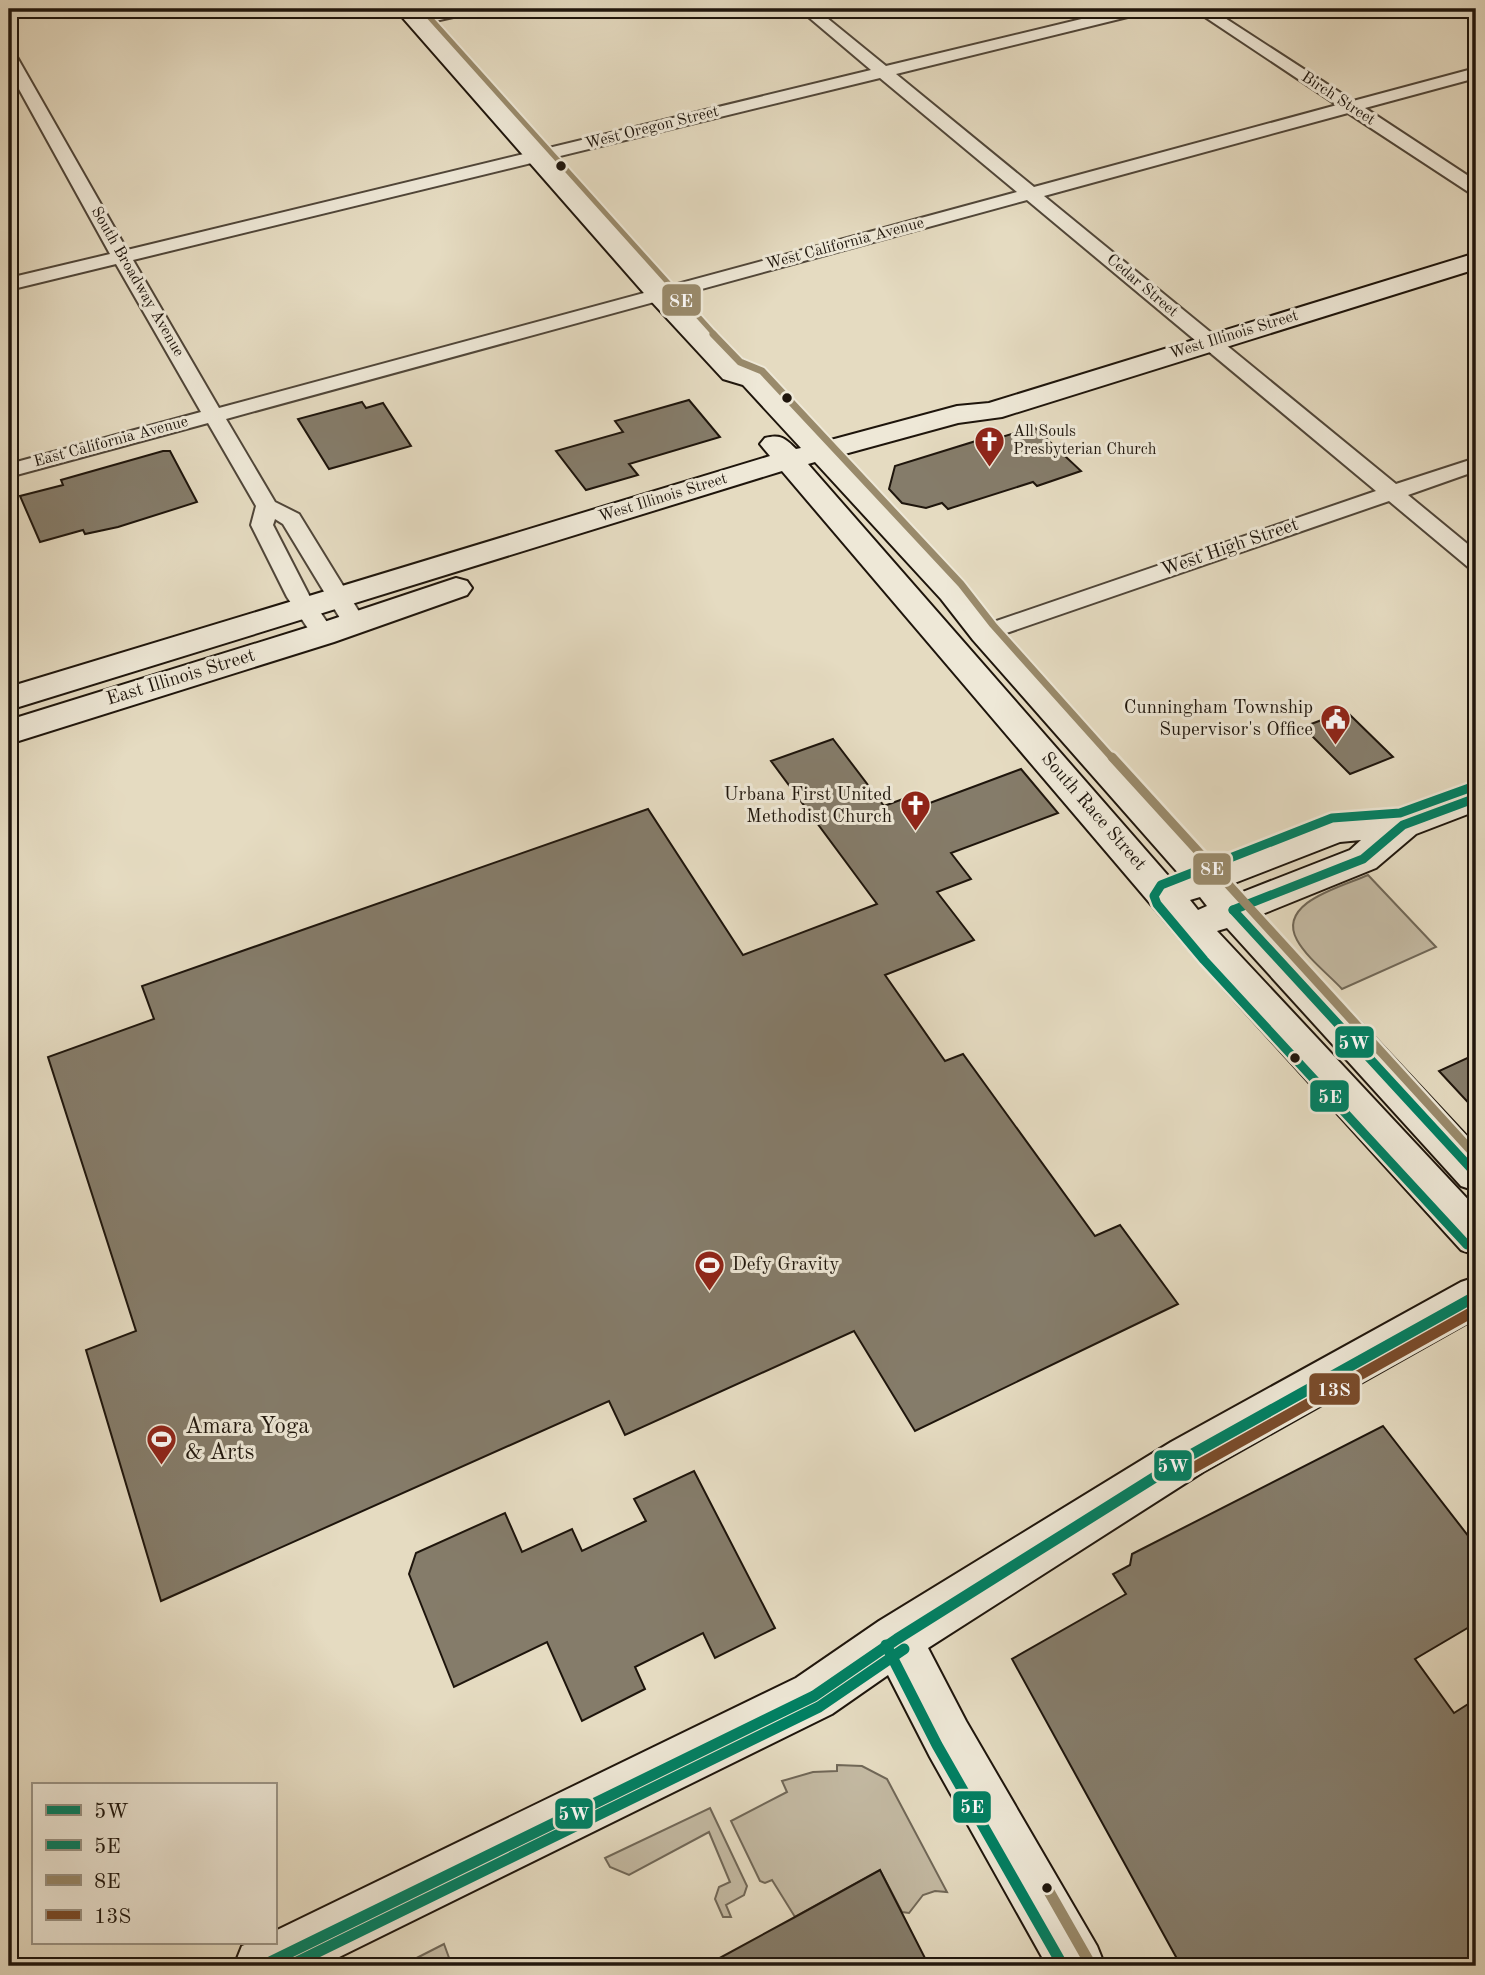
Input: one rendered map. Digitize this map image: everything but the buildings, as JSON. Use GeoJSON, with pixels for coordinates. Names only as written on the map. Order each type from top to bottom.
{"type":"FeatureCollection","features":[{"type":"Feature","properties":{"kind":"street"},"geometry":{"type":"LineString","coordinates":[[412,14],[470,9]]}},
{"type":"Feature","properties":{"kind":"street","name":"Cedar Street"},"geometry":{"type":"LineString","coordinates":[[807,9],[1476,562]]}},
{"type":"Feature","properties":{"kind":"street","name":"West Oregon Street"},"geometry":{"type":"LineString","coordinates":[[9,284],[1142,9]]}},
{"type":"Feature","properties":{"kind":"street","name":"Birch Street"},"geometry":{"type":"LineString","coordinates":[[1201,9],[1476,189]]}},
{"type":"Feature","properties":{"kind":"street","name":"South Race Street"},"geometry":{"type":"LineString","coordinates":[[412,14],[659,294],[733,373],[731,386],[739,401],[952,592],[984,633],[1233,911],[1476,1174]]}},
{"type":"Feature","properties":{"kind":"street","name":"South Broadway Avenue"},"geometry":{"type":"LineString","coordinates":[[9,57],[267,506],[291,519],[345,611]]}},
{"type":"Feature","properties":{"kind":"street","name":"West California Avenue"},"geometry":{"type":"LineString","coordinates":[[213,414],[1476,73]]}},
{"type":"Feature","properties":{"kind":"street","name":"West Illinois Street"},"geometry":{"type":"LineString","coordinates":[[345,611],[467,584],[812,465],[968,427],[992,411],[1476,261]]}},
{"type":"Feature","properties":{"kind":"street","name":"East California Avenue"},"geometry":{"type":"LineString","coordinates":[[9,471],[213,414]]}},
{"type":"Feature","properties":{"kind":"street","name":"West High Street"},"geometry":{"type":"LineString","coordinates":[[984,633],[1476,464]]}},
{"type":"Feature","properties":{"kind":"street","name":"South Race Street"},"geometry":{"type":"LineString","coordinates":[[812,465],[1191,927],[1476,1237]]}},
{"type":"Feature","properties":{"kind":"street","name":"South Broadway Avenue"},"geometry":{"type":"LineString","coordinates":[[267,506],[262,525],[314,621]]}},
{"type":"Feature","properties":{"kind":"street","name":"East Illinois Street"},"geometry":{"type":"LineString","coordinates":[[9,732],[345,611]]}},
{"type":"Feature","properties":{"kind":"street","name":"East Illinois Street"},"geometry":{"type":"LineString","coordinates":[[9,699],[314,621]]}},
{"type":"Feature","properties":{"kind":"street"},"geometry":{"type":"LineString","coordinates":[[1166,896],[1336,829],[1403,825],[1476,798]]}},
{"type":"Feature","properties":{"kind":"street"},"geometry":{"type":"LineString","coordinates":[[1191,927],[1363,859],[1403,825]]}},
{"type":"Feature","properties":{"kind":"street"},"geometry":{"type":"LineString","coordinates":[[262,1966],[814,1696],[897,1639],[1187,1457],[1476,1296]]}},
{"type":"Feature","properties":{"kind":"street"},"geometry":{"type":"LineString","coordinates":[[897,1639],[948,1739],[1077,1966]]}},
{"type":"Feature","properties":{"kind":"shaded area"},"geometry":{"type":"Polygon","coordinates":[[[1368,875],[1436,947],[1342,989],[1306,953],[1297,940],[1293,927],[1296,915],[1316,897],[1368,875]]]}},
{"type":"Feature","properties":{"kind":"shaded area"},"geometry":{"type":"Polygon","coordinates":[[[837,1765],[862,1766],[887,1779],[947,1892],[935,1891],[923,1895],[909,1913],[902,1912],[880,1870],[795,1917],[772,1880],[765,1883],[760,1881],[731,1821],[787,1792],[782,1781],[813,1772],[837,1771],[837,1765]]]}},
{"type":"Feature","properties":{"kind":"shaded area"},"geometry":{"type":"Polygon","coordinates":[[[710,1808],[747,1886],[744,1895],[726,1905],[731,1917],[723,1917],[715,1899],[719,1887],[730,1882],[709,1832],[629,1875],[610,1867],[605,1858],[710,1808]]]}},
{"type":"Feature","properties":{"kind":"shaded area"},"geometry":{"type":"Polygon","coordinates":[[[444,1944],[452,1966],[401,1966],[444,1944]]]}},
{"type":"Feature","properties":{"kind":"transit line","name":"8E"},"geometry":{"type":"LineString","coordinates":[[422,9],[668,286],[740,362],[762,371],[961,584],[993,625],[1242,902],[1476,1156]]}},
{"type":"Feature","properties":{"kind":"transit line","name":"5E"},"geometry":{"type":"LineString","coordinates":[[1467,1245],[1204,960],[1157,904],[1154,896],[1161,885],[1332,818],[1400,813],[1472,787]]}},
{"type":"Feature","properties":{"kind":"transit line","name":"5W"},"geometry":{"type":"LineString","coordinates":[[1233,910],[1363,859],[1403,825],[1476,798]]}},
{"type":"Feature","properties":{"kind":"transit line","name":"5W"},"geometry":{"type":"LineString","coordinates":[[1233,910],[1476,1174]]}},
{"type":"Feature","properties":{"kind":"transit line","name":"5W"},"geometry":{"type":"LineString","coordinates":[[262,1966],[814,1696],[897,1639],[1187,1457],[1476,1296]]}},
{"type":"Feature","properties":{"kind":"transit line","name":"13S"},"geometry":{"type":"LineString","coordinates":[[1193,1468],[1476,1310]]}},
{"type":"Feature","properties":{"kind":"transit line","name":"5E"},"geometry":{"type":"LineString","coordinates":[[886,1645],[937,1745],[1063,1966]]}},
{"type":"Feature","properties":{"kind":"transit line","name":"5E"},"geometry":{"type":"LineString","coordinates":[[289,1966],[819,1707],[904,1649]]}},
{"type":"Feature","properties":{"kind":"transit line","name":"8E"},"geometry":{"type":"LineString","coordinates":[[1047,1888],[1088,1960]]}},
{"type":"Feature","properties":{"kind":"place","name":"All Souls Presbyterian Church"},"geometry":{"type":"Point","coordinates":[990,468]}},
{"type":"Feature","properties":{"kind":"place","name":"Cunningham Township Supervisor's Office"},"geometry":{"type":"Point","coordinates":[1336,746]}},
{"type":"Feature","properties":{"kind":"place","name":"Urbana First United Methodist Church"},"geometry":{"type":"Point","coordinates":[915,833]}},
{"type":"Feature","properties":{"kind":"place","name":"Defy Gravity"},"geometry":{"type":"Point","coordinates":[709,1292]}},
{"type":"Feature","properties":{"kind":"place","name":"Amara Yoga & Arts"},"geometry":{"type":"Point","coordinates":[162,1466]}}]}
